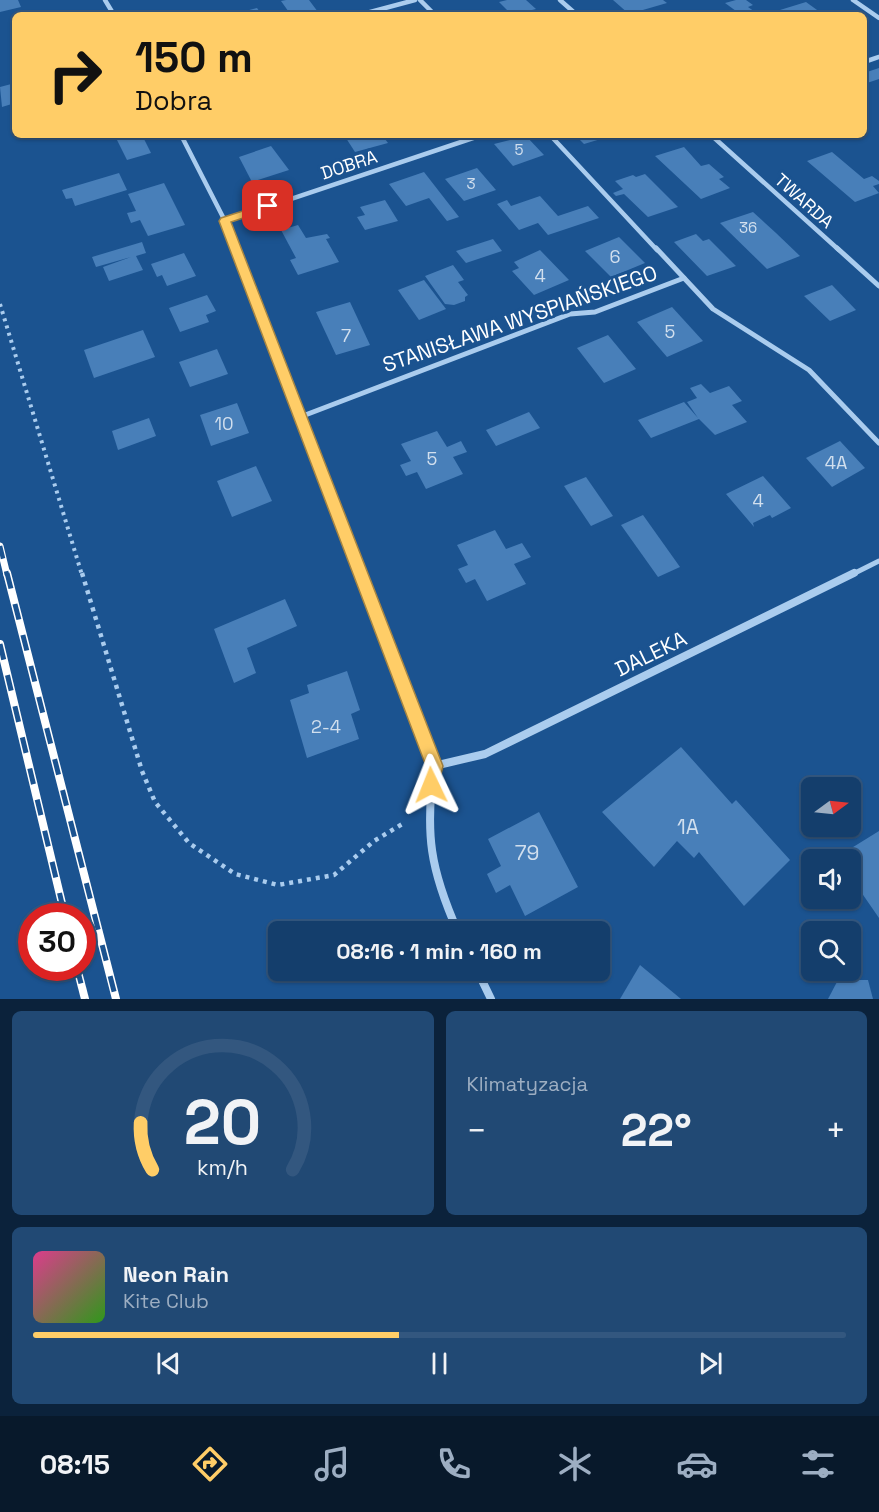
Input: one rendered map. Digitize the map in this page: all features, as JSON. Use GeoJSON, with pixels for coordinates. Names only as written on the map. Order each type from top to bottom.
{"type":"FeatureCollection","features":[{"type":"Feature","properties":{"kind":"street"},"geometry":{"type":"LineString","coordinates":[[370,12],[415,0]]}},
{"type":"Feature","properties":{"kind":"street"},"geometry":{"type":"LineString","coordinates":[[420,0],[432,12]]}},
{"type":"Feature","properties":{"kind":"street"},"geometry":{"type":"LineString","coordinates":[[560,0],[574,12]]}},
{"type":"Feature","properties":{"kind":"street"},"geometry":{"type":"LineString","coordinates":[[853,0],[879,18]]}},
{"type":"Feature","properties":{"kind":"street"},"geometry":{"type":"LineString","coordinates":[[183,138],[225,221],[434,766],[427,821],[428,849],[434,876],[453,921]]}},
{"type":"Feature","properties":{"kind":"street","name":"DOBRA"},"geometry":{"type":"LineString","coordinates":[[225,221],[473,138]]}},
{"type":"Feature","properties":{"kind":"street","name":"STANISŁAWA WYSPIAŃSKIEGO"},"geometry":{"type":"LineString","coordinates":[[553,138],[713,309],[809,370],[879,443]]}},
{"type":"Feature","properties":{"kind":"street","name":"TWARDA"},"geometry":{"type":"LineString","coordinates":[[714,138],[879,286]]}},
{"type":"Feature","properties":{"kind":"street","name":"STANISŁAWA WYSPIAŃSKIEGO"},"geometry":{"type":"LineString","coordinates":[[300,417],[570,314],[595,312],[684,278]]}},
{"type":"Feature","properties":{"kind":"street","name":"DALEKA"},"geometry":{"type":"LineString","coordinates":[[434,766],[485,754],[879,561]]}},
{"type":"Feature","properties":{"kind":"street"},"geometry":{"type":"LineString","coordinates":[[482,981],[491,999]]}},
{"type":"Feature","properties":{"kind":"path"},"geometry":{"type":"LineString","coordinates":[[0,304],[142,771],[155,802],[169,821],[189,843],[235,874],[278,885],[334,875],[374,841],[404,823]]}},
{"type":"Feature","properties":{"kind":"building"},"geometry":{"type":"Polygon","coordinates":[[[0,0],[18,0],[21,7],[0,12],[0,0]]]}},
{"type":"Feature","properties":{"kind":"building"},"geometry":{"type":"Polygon","coordinates":[[[309,0],[318,12],[289,12],[281,1],[309,0]]]}},
{"type":"Feature","properties":{"kind":"building"},"geometry":{"type":"Polygon","coordinates":[[[526,0],[536,9],[509,12],[499,2],[526,0]]]}},
{"type":"Feature","properties":{"kind":"building"},"geometry":{"type":"Polygon","coordinates":[[[613,0],[663,0],[667,3],[636,12],[627,12],[613,0]]]}},
{"type":"Feature","properties":{"kind":"building"},"geometry":{"type":"Polygon","coordinates":[[[746,0],[753,5],[748,7],[755,12],[734,12],[736,11],[725,3],[746,0]]]}},
{"type":"Feature","properties":{"kind":"building"},"geometry":{"type":"Polygon","coordinates":[[[806,2],[820,12],[783,12],[780,10],[806,2]]]}},
{"type":"Feature","properties":{"kind":"building"},"geometry":{"type":"Polygon","coordinates":[[[257,8],[260,12],[242,12],[257,8]]]}},
{"type":"Feature","properties":{"kind":"building"},"geometry":{"type":"Polygon","coordinates":[[[879,68],[879,79],[867,83],[867,72],[879,68]]]}},
{"type":"Feature","properties":{"kind":"building"},"geometry":{"type":"Polygon","coordinates":[[[12,84],[12,104],[2,107],[0,87],[12,84]]]}},
{"type":"Feature","properties":{"kind":"building"},"geometry":{"type":"Polygon","coordinates":[[[144,138],[151,153],[127,160],[117,140],[144,138]]]}},
{"type":"Feature","properties":{"kind":"building"},"geometry":{"type":"Polygon","coordinates":[[[346,138],[384,138],[388,143],[355,152],[346,138]]]}},
{"type":"Feature","properties":{"kind":"building"},"geometry":{"type":"Polygon","coordinates":[[[528,138],[544,155],[513,166],[494,144],[528,138]]]}},
{"type":"Feature","properties":{"kind":"building"},"geometry":{"type":"Polygon","coordinates":[[[578,138],[604,138],[584,144],[578,138]]]}},
{"type":"Feature","properties":{"kind":"building"},"geometry":{"type":"Polygon","coordinates":[[[271,146],[289,170],[252,182],[239,157],[271,146]]]}},
{"type":"Feature","properties":{"kind":"building"},"geometry":{"type":"Polygon","coordinates":[[[684,147],[701,166],[709,164],[724,177],[719,179],[730,188],[701,199],[655,156],[684,147]]]}},
{"type":"Feature","properties":{"kind":"building"},"geometry":{"type":"Polygon","coordinates":[[[832,152],[864,179],[872,176],[879,181],[879,184],[873,186],[879,193],[855,202],[807,161],[832,152]]]}},
{"type":"Feature","properties":{"kind":"building"},"geometry":{"type":"Polygon","coordinates":[[[477,168],[496,190],[464,201],[445,179],[477,168]]]}},
{"type":"Feature","properties":{"kind":"building"},"geometry":{"type":"Polygon","coordinates":[[[424,172],[459,217],[447,221],[429,198],[406,206],[389,184],[424,172]]]}},
{"type":"Feature","properties":{"kind":"building"},"geometry":{"type":"Polygon","coordinates":[[[119,173],[127,190],[75,206],[72,198],[66,199],[62,190],[119,173]]]}},
{"type":"Feature","properties":{"kind":"building"},"geometry":{"type":"Polygon","coordinates":[[[645,174],[678,207],[648,217],[624,194],[616,196],[613,193],[623,189],[615,181],[645,174]]]}},
{"type":"Feature","properties":{"kind":"building"},"geometry":{"type":"Polygon","coordinates":[[[164,183],[185,225],[148,236],[140,220],[131,223],[127,213],[136,211],[128,194],[164,183]]]}},
{"type":"Feature","properties":{"kind":"building"},"geometry":{"type":"Polygon","coordinates":[[[540,196],[558,216],[588,206],[599,218],[548,235],[538,223],[519,230],[497,204],[507,200],[511,206],[540,196]]]}},
{"type":"Feature","properties":{"kind":"building"},"geometry":{"type":"Polygon","coordinates":[[[385,200],[398,221],[365,230],[357,217],[365,215],[360,207],[385,200]]]}},
{"type":"Feature","properties":{"kind":"building"},"geometry":{"type":"Polygon","coordinates":[[[753,212],[800,256],[767,269],[720,223],[753,212]]]}},
{"type":"Feature","properties":{"kind":"building"},"geometry":{"type":"Polygon","coordinates":[[[298,225],[306,238],[327,234],[330,238],[326,239],[339,262],[298,275],[290,260],[296,258],[281,230],[298,225]]]}},
{"type":"Feature","properties":{"kind":"building"},"geometry":{"type":"Polygon","coordinates":[[[696,234],[703,241],[709,239],[736,266],[707,276],[674,242],[696,234]]]}},
{"type":"Feature","properties":{"kind":"building"},"geometry":{"type":"Polygon","coordinates":[[[619,237],[645,263],[611,277],[585,251],[619,237]]]}},
{"type":"Feature","properties":{"kind":"building"},"geometry":{"type":"Polygon","coordinates":[[[493,239],[502,251],[466,263],[456,251],[493,239]]]}},
{"type":"Feature","properties":{"kind":"building"},"geometry":{"type":"Polygon","coordinates":[[[142,242],[146,253],[136,256],[143,270],[109,281],[103,267],[131,257],[96,267],[92,257],[142,242]]]}},
{"type":"Feature","properties":{"kind":"building"},"geometry":{"type":"Polygon","coordinates":[[[540,250],[569,280],[534,295],[512,271],[519,268],[514,262],[540,250]]]}},
{"type":"Feature","properties":{"kind":"building"},"geometry":{"type":"Polygon","coordinates":[[[184,253],[196,276],[167,286],[162,275],[157,277],[151,264],[184,253]]]}},
{"type":"Feature","properties":{"kind":"building"},"geometry":{"type":"Polygon","coordinates":[[[453,265],[464,280],[458,282],[468,295],[465,301],[454,305],[445,304],[425,276],[453,265]]]}},
{"type":"Feature","properties":{"kind":"building"},"geometry":{"type":"Polygon","coordinates":[[[424,280],[446,309],[419,320],[398,290],[424,280]]]}},
{"type":"Feature","properties":{"kind":"building"},"geometry":{"type":"Polygon","coordinates":[[[832,285],[856,310],[830,321],[804,296],[832,285]]]}},
{"type":"Feature","properties":{"kind":"building"},"geometry":{"type":"Polygon","coordinates":[[[207,295],[216,311],[206,315],[209,322],[180,332],[169,308],[207,295]]]}},
{"type":"Feature","properties":{"kind":"building"},"geometry":{"type":"Polygon","coordinates":[[[350,302],[370,345],[336,355],[316,312],[350,302]]]}},
{"type":"Feature","properties":{"kind":"building"},"geometry":{"type":"Polygon","coordinates":[[[672,307],[703,341],[667,357],[637,322],[672,307]]]}},
{"type":"Feature","properties":{"kind":"building"},"geometry":{"type":"Polygon","coordinates":[[[143,330],[155,357],[94,378],[84,350],[143,330]]]}},
{"type":"Feature","properties":{"kind":"building"},"geometry":{"type":"Polygon","coordinates":[[[608,335],[636,369],[604,383],[577,348],[608,335]]]}},
{"type":"Feature","properties":{"kind":"building"},"geometry":{"type":"Polygon","coordinates":[[[217,349],[228,374],[190,387],[179,362],[217,349]]]}},
{"type":"Feature","properties":{"kind":"building"},"geometry":{"type":"Polygon","coordinates":[[[701,384],[710,393],[729,386],[742,401],[732,405],[747,422],[715,435],[699,419],[651,438],[638,420],[684,402],[698,418],[687,402],[697,398],[690,388],[701,384]]]}},
{"type":"Feature","properties":{"kind":"building"},"geometry":{"type":"Polygon","coordinates":[[[237,403],[249,433],[211,446],[200,415],[237,403]]]}},
{"type":"Feature","properties":{"kind":"building"},"geometry":{"type":"Polygon","coordinates":[[[529,412],[540,428],[496,446],[486,430],[529,412]]]}},
{"type":"Feature","properties":{"kind":"building"},"geometry":{"type":"Polygon","coordinates":[[[149,418],[156,436],[118,450],[112,431],[149,418]]]}},
{"type":"Feature","properties":{"kind":"building"},"geometry":{"type":"Polygon","coordinates":[[[437,431],[447,447],[461,441],[467,452],[453,457],[463,474],[426,489],[417,472],[406,476],[400,465],[411,461],[401,444],[437,431]]]}},
{"type":"Feature","properties":{"kind":"building"},"geometry":{"type":"Polygon","coordinates":[[[840,441],[865,468],[832,487],[806,458],[840,441]]]}},
{"type":"Feature","properties":{"kind":"building"},"geometry":{"type":"Polygon","coordinates":[[[256,466],[272,501],[232,517],[217,481],[256,466]]]}},
{"type":"Feature","properties":{"kind":"building"},"geometry":{"type":"Polygon","coordinates":[[[763,476],[791,508],[772,518],[770,515],[753,523],[754,527],[726,494],[763,476]]]}},
{"type":"Feature","properties":{"kind":"building"},"geometry":{"type":"Polygon","coordinates":[[[586,477],[613,516],[591,526],[564,486],[586,477]]]}},
{"type":"Feature","properties":{"kind":"building"},"geometry":{"type":"Polygon","coordinates":[[[643,515],[680,567],[658,577],[621,525],[643,515]]]}},
{"type":"Feature","properties":{"kind":"building"},"geometry":{"type":"Polygon","coordinates":[[[495,530],[506,549],[522,543],[531,557],[514,564],[526,584],[487,601],[475,579],[466,583],[458,569],[468,565],[457,545],[495,530]]]}},
{"type":"Feature","properties":{"kind":"building"},"geometry":{"type":"Polygon","coordinates":[[[285,599],[297,626],[247,648],[256,673],[234,683],[214,629],[285,599]]]}},
{"type":"Feature","properties":{"kind":"building"},"geometry":{"type":"Polygon","coordinates":[[[347,671],[360,710],[351,714],[359,739],[307,758],[290,700],[309,693],[307,685],[347,671]]]}},
{"type":"Feature","properties":{"kind":"building"},"geometry":{"type":"Polygon","coordinates":[[[681,747],[732,804],[736,800],[790,860],[744,906],[699,852],[694,858],[677,841],[654,867],[602,812],[681,747]]]}},
{"type":"Feature","properties":{"kind":"building"},"geometry":{"type":"Polygon","coordinates":[[[539,812],[578,887],[525,916],[510,885],[496,893],[487,874],[501,866],[488,839],[539,812]]]}},
{"type":"Feature","properties":{"kind":"building"},"geometry":{"type":"Polygon","coordinates":[[[879,831],[879,918],[861,892],[861,849],[850,849],[879,831]]]}},
{"type":"Feature","properties":{"kind":"building"},"geometry":{"type":"Polygon","coordinates":[[[640,965],[681,999],[620,999],[640,965]]]}},
{"type":"Feature","properties":{"kind":"building"},"geometry":{"type":"Polygon","coordinates":[[[868,980],[873,999],[828,999],[837,981],[868,980]]]}},
{"type":"Feature","properties":{"kind":"railway"},"geometry":{"type":"LineString","coordinates":[[0,546],[7,575]]}},
{"type":"Feature","properties":{"kind":"railway"},"geometry":{"type":"LineString","coordinates":[[7,573],[116,999]]}},
{"type":"Feature","properties":{"kind":"railway"},"geometry":{"type":"LineString","coordinates":[[0,644],[62,903]]}},
{"type":"Feature","properties":{"kind":"railway"},"geometry":{"type":"LineString","coordinates":[[80,981],[85,999]]}},
{"type":"Feature","properties":{"kind":"route"},"geometry":{"type":"LineString","coordinates":[[268,206],[225,221],[434,766],[431,785]]}}]}
